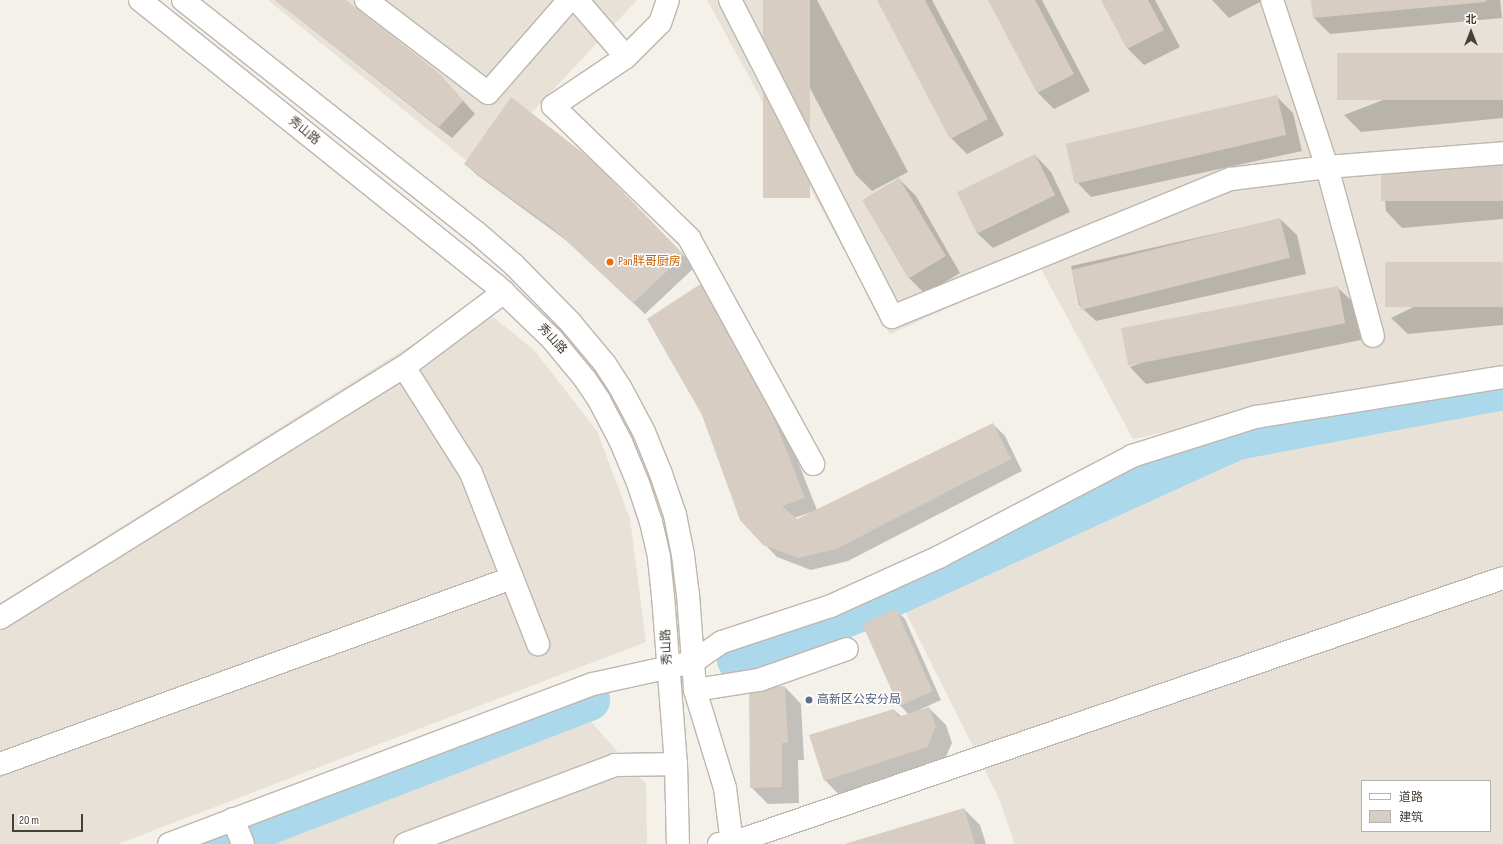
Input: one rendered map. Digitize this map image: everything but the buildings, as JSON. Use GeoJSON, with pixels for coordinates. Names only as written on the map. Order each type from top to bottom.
{"type":"FeatureCollection","features":[{"type":"Feature","properties":{"kind":"street","name":"秀山路"},"geometry":{"type":"LineString","coordinates":[[140,0],[504,292],[552,339],[585,379],[599,400],[624,449],[645,502],[655,540],[663,596],[676,764],[678,844]]}},
{"type":"Feature","properties":{"kind":"street","name":"秀山路"},"geometry":{"type":"LineString","coordinates":[[183,0],[476,232],[514,265],[566,317],[606,364],[633,410],[647,439],[662,474],[675,515],[683,555],[695,690],[725,788],[728,844]]}},
{"type":"Feature","properties":{"kind":"street"},"geometry":{"type":"LineString","coordinates":[[366,0],[488,94],[569,0]]}},
{"type":"Feature","properties":{"kind":"street"},"geometry":{"type":"LineString","coordinates":[[577,0],[626,57]]}},
{"type":"Feature","properties":{"kind":"street"},"geometry":{"type":"LineString","coordinates":[[668,0],[660,23],[626,57],[553,106],[689,238],[813,464]]}},
{"type":"Feature","properties":{"kind":"street"},"geometry":{"type":"LineString","coordinates":[[730,0],[892,317],[1231,179],[1327,167],[1503,153]]}},
{"type":"Feature","properties":{"kind":"street"},"geometry":{"type":"LineString","coordinates":[[1272,0],[1327,167],[1373,336]]}},
{"type":"Feature","properties":{"kind":"street"},"geometry":{"type":"LineString","coordinates":[[0,618],[404,366],[504,292]]}},
{"type":"Feature","properties":{"kind":"street"},"geometry":{"type":"LineString","coordinates":[[404,366],[471,473],[538,644]]}},
{"type":"Feature","properties":{"kind":"street"},"geometry":{"type":"LineString","coordinates":[[168,844],[239,833],[593,684],[693,662],[722,642],[830,606],[939,557],[1132,456],[1256,417],[1503,377]]}},
{"type":"Feature","properties":{"kind":"street"},"geometry":{"type":"LineString","coordinates":[[0,764],[512,578]]}},
{"type":"Feature","properties":{"kind":"street"},"geometry":{"type":"LineString","coordinates":[[728,844],[1503,578]]}},
{"type":"Feature","properties":{"kind":"street"},"geometry":{"type":"LineString","coordinates":[[695,690],[760,680],[847,649]]}},
{"type":"Feature","properties":{"kind":"street"},"geometry":{"type":"LineString","coordinates":[[405,844],[615,765],[676,764]]}},
{"type":"Feature","properties":{"kind":"shaded area"},"geometry":{"type":"Polygon","coordinates":[[[268,0],[637,0],[478,170],[268,0]]]}},
{"type":"Feature","properties":{"kind":"shaded area"},"geometry":{"type":"Polygon","coordinates":[[[707,0],[1503,0],[1503,366],[1404,382],[1133,439],[1040,267],[890,334],[707,0]]]}},
{"type":"Feature","properties":{"kind":"shaded area"},"geometry":{"type":"Polygon","coordinates":[[[477,304],[534,350],[597,431],[630,519],[646,642],[118,844],[0,844],[0,603],[477,304]]]}},
{"type":"Feature","properties":{"kind":"shaded area"},"geometry":{"type":"Polygon","coordinates":[[[1503,399],[1503,844],[1015,844],[998,796],[897,595],[1236,447],[1503,399]]]}},
{"type":"Feature","properties":{"kind":"shaded area"},"geometry":{"type":"Polygon","coordinates":[[[586,716],[646,784],[647,844],[244,844],[586,716]]]}},
{"type":"Feature","properties":{"kind":"waterway"},"geometry":{"type":"LineString","coordinates":[[738,660],[859,611],[1236,439],[1503,389]]}},
{"type":"Feature","properties":{"kind":"waterway"},"geometry":{"type":"LineString","coordinates":[[216,844],[589,700]]}},
{"type":"Feature","properties":{"kind":"place","name":"Pan胖哥厨房"},"geometry":{"type":"Point","coordinates":[610,262]}},
{"type":"Feature","properties":{"kind":"place","name":"高新区公安分局"},"geometry":{"type":"Point","coordinates":[809,700]}}]}
